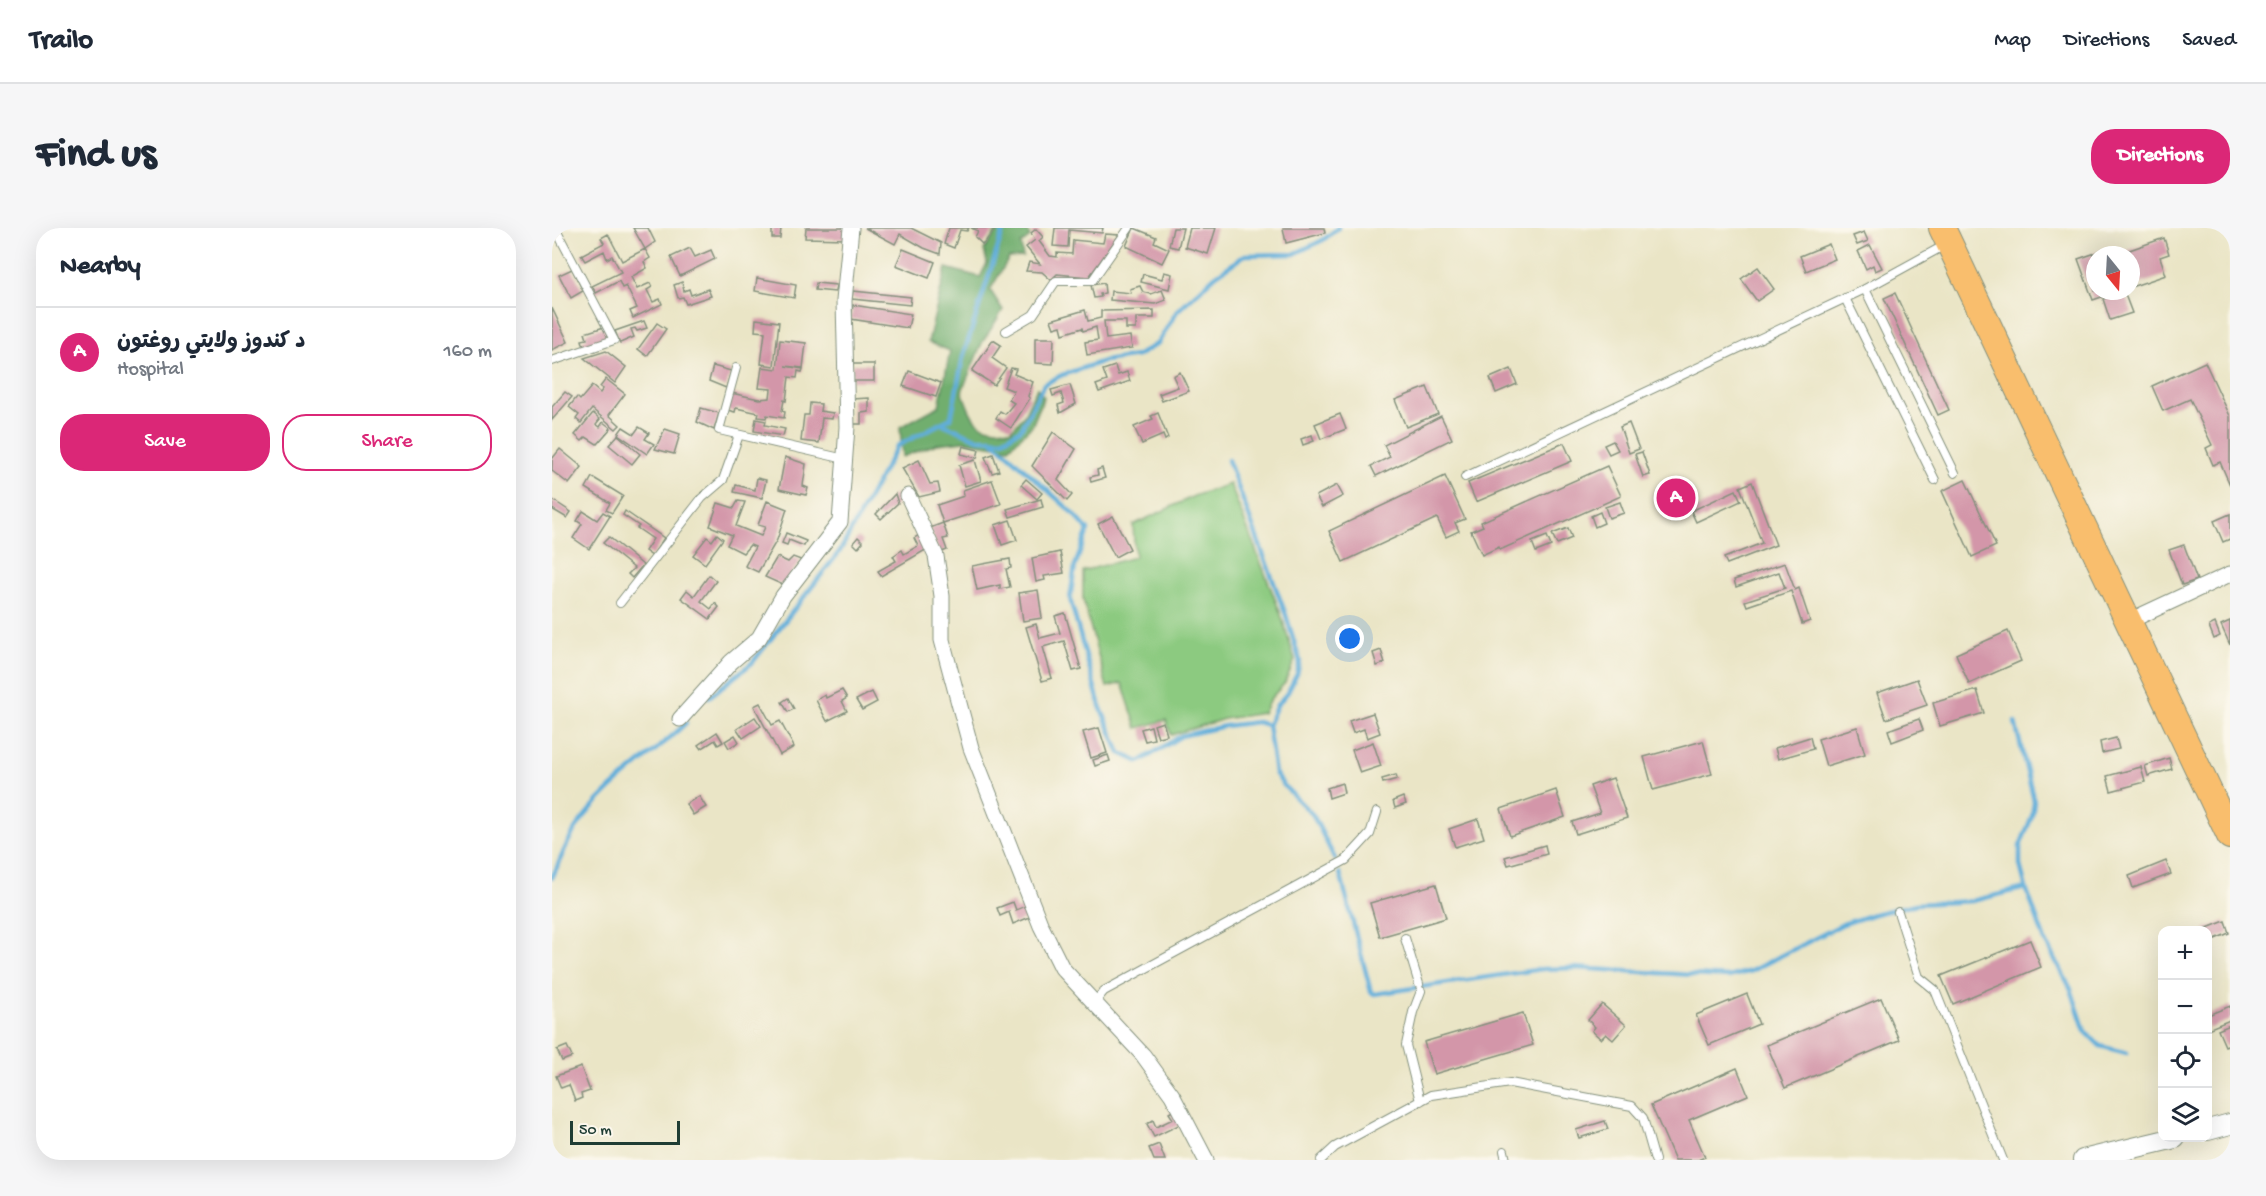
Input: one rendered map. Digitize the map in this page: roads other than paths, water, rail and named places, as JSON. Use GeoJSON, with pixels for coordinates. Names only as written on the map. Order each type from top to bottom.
{"type":"FeatureCollection","features":[{"type":"Feature","properties":{"kind":"highway"},"geometry":{"type":"LineString","coordinates":[[1946,236],[2230,836]]}},
{"type":"Feature","properties":{"kind":"street"},"geometry":{"type":"LineString","coordinates":[[680,718],[731,662],[759,639],[783,596],[840,522],[846,460],[847,407],[844,301],[851,228]]}},
{"type":"Feature","properties":{"kind":"street"},"geometry":{"type":"LineString","coordinates":[[908,496],[936,556],[942,596],[942,640],[971,748],[1041,926],[1062,968],[1143,1056],[1172,1095],[1206,1160]]}},
{"type":"Feature","properties":{"kind":"street"},"geometry":{"type":"LineString","coordinates":[[2127,621],[2230,574]]}},
{"type":"Feature","properties":{"kind":"street"},"geometry":{"type":"LineString","coordinates":[[2212,1129],[2230,1124]]}},
{"type":"Feature","properties":{"kind":"street"},"geometry":{"type":"LineString","coordinates":[[2083,1160],[2158,1141]]}},
{"type":"Feature","properties":{"kind":"lane"},"geometry":{"type":"LineString","coordinates":[[552,361],[614,340],[555,228]]}},
{"type":"Feature","properties":{"kind":"lane"},"geometry":{"type":"LineString","coordinates":[[1006,331],[1033,315],[1056,281],[1092,281],[1129,228]]}},
{"type":"Feature","properties":{"kind":"lane"},"geometry":{"type":"LineString","coordinates":[[1465,477],[1865,289],[1946,236]]}},
{"type":"Feature","properties":{"kind":"lane"},"geometry":{"type":"LineString","coordinates":[[1865,289],[1955,473]]}},
{"type":"Feature","properties":{"kind":"lane"},"geometry":{"type":"LineString","coordinates":[[1845,298],[1935,480]]}},
{"type":"Feature","properties":{"kind":"lane"},"geometry":{"type":"LineString","coordinates":[[736,368],[719,430],[846,460]]}},
{"type":"Feature","properties":{"kind":"lane"},"geometry":{"type":"LineString","coordinates":[[620,603],[702,498],[723,480],[740,435]]}},
{"type":"Feature","properties":{"kind":"lane"},"geometry":{"type":"LineString","coordinates":[[1094,1003],[1104,991],[1346,860],[1370,834],[1377,812]]}},
{"type":"Feature","properties":{"kind":"lane"},"geometry":{"type":"LineString","coordinates":[[1898,912],[1920,977],[1935,990],[2003,1160]]}},
{"type":"Feature","properties":{"kind":"lane"},"geometry":{"type":"LineString","coordinates":[[1405,938],[1420,988],[1406,1045],[1420,1101]]}},
{"type":"Feature","properties":{"kind":"lane"},"geometry":{"type":"LineString","coordinates":[[1321,1160],[1335,1147],[1431,1095],[1510,1083],[1632,1106],[1643,1118],[1655,1160]]}},
{"type":"Feature","properties":{"kind":"waterway"},"geometry":{"type":"LineString","coordinates":[[709,697],[752,663],[840,551],[897,446],[951,418],[963,357],[1004,228]]}},
{"type":"Feature","properties":{"kind":"waterway"},"geometry":{"type":"LineString","coordinates":[[941,423],[978,439],[1003,440],[1021,429],[1044,384],[1062,375],[1104,361],[1137,356],[1158,343],[1177,311],[1215,276],[1245,255],[1294,254],[1323,240],[1338,228]]}},
{"type":"Feature","properties":{"kind":"waterway"},"geometry":{"type":"LineString","coordinates":[[991,439],[1073,513],[1088,530],[1075,566],[1070,599],[1100,706],[1120,753],[1139,762],[1181,736],[1225,726],[1257,722],[1268,725],[1275,773],[1284,786],[1313,815],[1335,859]]}},
{"type":"Feature","properties":{"kind":"waterway"},"geometry":{"type":"LineString","coordinates":[[1228,460],[1286,615],[1300,661],[1297,674],[1288,692],[1277,705],[1268,725]]}},
{"type":"Feature","properties":{"kind":"waterway"},"geometry":{"type":"LineString","coordinates":[[2015,722],[2034,801],[2032,816],[2020,846],[2020,865],[2026,888],[2045,941],[2071,989],[2085,1031],[2100,1046],[2127,1053]]}},
{"type":"Feature","properties":{"kind":"waterway"},"geometry":{"type":"LineString","coordinates":[[552,878],[569,840],[587,813],[614,786],[686,723]]}},
{"type":"Feature","properties":{"kind":"waterway"},"geometry":{"type":"LineString","coordinates":[[1340,873],[1371,992],[1374,994],[1542,969],[1574,968],[1728,977],[1751,971],[1843,924],[1874,914],[1916,904],[1972,901],[2026,888]]}},
{"type":"Feature","properties":{"kind":"place","name":"د کندوز ولایتي روغتون"},"geometry":{"type":"Point","coordinates":[1676,498]}}]}
